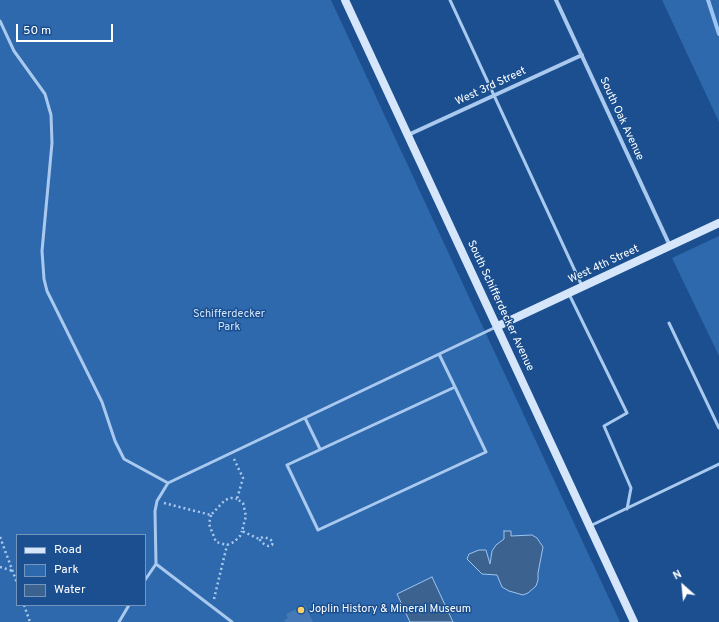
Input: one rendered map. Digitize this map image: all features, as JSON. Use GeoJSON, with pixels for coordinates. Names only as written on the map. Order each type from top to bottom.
{"type":"FeatureCollection","features":[{"type":"Feature","properties":{"kind":"main road","name":"South Schifferdecker Avenue"},"geometry":{"type":"LineString","coordinates":[[345,0],[498,326],[634,622]]}},
{"type":"Feature","properties":{"kind":"main road","name":"West 4th Street"},"geometry":{"type":"LineString","coordinates":[[498,326],[719,223]]}},
{"type":"Feature","properties":{"kind":"street","name":"South Oak Avenue"},"geometry":{"type":"LineString","coordinates":[[556,0],[670,246]]}},
{"type":"Feature","properties":{"kind":"street","name":"West 3rd Street"},"geometry":{"type":"LineString","coordinates":[[408,135],[582,55]]}},
{"type":"Feature","properties":{"kind":"lane"},"geometry":{"type":"LineString","coordinates":[[450,0],[582,286]]}},
{"type":"Feature","properties":{"kind":"lane"},"geometry":{"type":"LineString","coordinates":[[0,21],[14,51],[44,94],[51,115],[52,143],[42,251],[44,279],[48,291],[102,402],[115,441],[124,458],[168,483]]}},
{"type":"Feature","properties":{"kind":"lane"},"geometry":{"type":"LineString","coordinates":[[569,293],[626,413],[604,426],[631,488],[627,508]]}},
{"type":"Feature","properties":{"kind":"lane"},"geometry":{"type":"LineString","coordinates":[[669,323],[719,428]]}},
{"type":"Feature","properties":{"kind":"lane"},"geometry":{"type":"LineString","coordinates":[[146,579],[156,564],[154,525],[158,501],[168,483],[498,326]]}},
{"type":"Feature","properties":{"kind":"lane"},"geometry":{"type":"LineString","coordinates":[[439,354],[455,387],[486,452],[318,530],[287,465],[455,387]]}},
{"type":"Feature","properties":{"kind":"lane"},"geometry":{"type":"LineString","coordinates":[[305,418],[320,449]]}},
{"type":"Feature","properties":{"kind":"lane"},"geometry":{"type":"LineString","coordinates":[[590,526],[719,464]]}},
{"type":"Feature","properties":{"kind":"lane"},"geometry":{"type":"LineString","coordinates":[[156,564],[232,622]]}},
{"type":"Feature","properties":{"kind":"lane"},"geometry":{"type":"LineString","coordinates":[[120,622],[128,606]]}},
{"type":"Feature","properties":{"kind":"path"},"geometry":{"type":"LineString","coordinates":[[231,453],[244,478],[237,499]]}},
{"type":"Feature","properties":{"kind":"path"},"geometry":{"type":"LineString","coordinates":[[231,498],[237,499],[242,503],[246,516],[240,536],[234,542],[227,545],[216,542],[209,524],[211,514],[224,500],[231,498]]}},
{"type":"Feature","properties":{"kind":"path"},"geometry":{"type":"LineString","coordinates":[[158,501],[211,514]]}},
{"type":"Feature","properties":{"kind":"path"},"geometry":{"type":"LineString","coordinates":[[242,531],[259,539],[264,544],[272,545],[273,542],[270,539],[263,537],[259,539]]}},
{"type":"Feature","properties":{"kind":"path"},"geometry":{"type":"LineString","coordinates":[[0,537],[16,580]]}},
{"type":"Feature","properties":{"kind":"path"},"geometry":{"type":"LineString","coordinates":[[212,606],[227,545]]}},
{"type":"Feature","properties":{"kind":"path"},"geometry":{"type":"LineString","coordinates":[[0,567],[13,570]]}},
{"type":"Feature","properties":{"kind":"path"},"geometry":{"type":"LineString","coordinates":[[24,606],[30,622]]}},
{"type":"Feature","properties":{"kind":"green space","name":"Schifferdecker Park"},"geometry":{"type":"Polygon","coordinates":[[[0,0],[331,0],[620,622],[0,622],[0,0]]]}},
{"type":"Feature","properties":{"kind":"green space"},"geometry":{"type":"Polygon","coordinates":[[[662,0],[719,0],[719,122],[662,0]]]}},
{"type":"Feature","properties":{"kind":"green space"},"geometry":{"type":"Polygon","coordinates":[[[719,236],[719,356],[672,258],[719,236]]]}},
{"type":"Feature","properties":{"kind":"water"},"geometry":{"type":"Polygon","coordinates":[[[504,531],[511,531],[511,536],[532,535],[537,538],[543,547],[536,586],[528,593],[523,595],[509,591],[502,587],[497,575],[482,574],[467,559],[469,554],[479,550],[486,550],[490,564],[492,551],[496,545],[504,539],[504,531]]]}},
{"type":"Feature","properties":{"kind":"water"},"geometry":{"type":"Polygon","coordinates":[[[432,577],[453,622],[410,622],[397,594],[432,577]]]}},
{"type":"Feature","properties":{"kind":"building","name":"Joplin History & Mineral Museum"},"geometry":{"type":"Polygon","coordinates":[[[305,605],[313,622],[285,622],[284,620],[288,618],[286,614],[305,605]]]}},
{"type":"Feature","properties":{"kind":"waterway"},"geometry":{"type":"LineString","coordinates":[[708,0],[719,34]]}},
{"type":"Feature","properties":{"kind":"place","name":"Joplin History & Mineral Museum"},"geometry":{"type":"Point","coordinates":[301,610]}}]}
